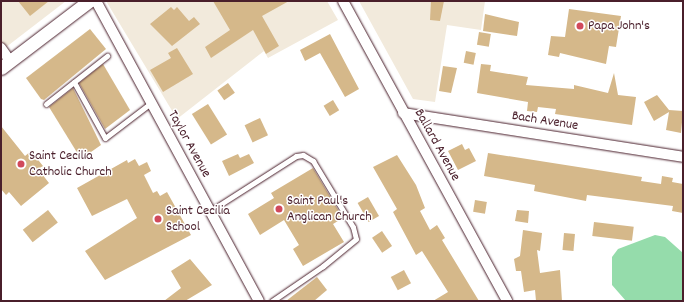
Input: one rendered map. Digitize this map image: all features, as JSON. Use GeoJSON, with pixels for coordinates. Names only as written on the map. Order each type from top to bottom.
{"type":"FeatureCollection","features":[{"type":"Feature","properties":{"kind":"main road"},"geometry":{"type":"LineString","coordinates":[[6,64],[89,1]]}},
{"type":"Feature","properties":{"kind":"street","name":"Taylor Avenue"},"geometry":{"type":"LineString","coordinates":[[96,1],[259,301]]}},
{"type":"Feature","properties":{"kind":"street","name":"Ballard Avenue"},"geometry":{"type":"LineString","coordinates":[[343,1],[507,301]]}},
{"type":"Feature","properties":{"kind":"street"},"geometry":{"type":"LineString","coordinates":[[1,48],[6,64]]}},
{"type":"Feature","properties":{"kind":"street","name":"Bach Avenue"},"geometry":{"type":"LineString","coordinates":[[403,113],[683,157]]}},
{"type":"Feature","properties":{"kind":"lane"},"geometry":{"type":"LineString","coordinates":[[46,104],[107,56]]}},
{"type":"Feature","properties":{"kind":"lane"},"geometry":{"type":"LineString","coordinates":[[74,82],[105,138],[151,104]]}},
{"type":"Feature","properties":{"kind":"lane"},"geometry":{"type":"LineString","coordinates":[[210,211],[303,155],[313,161],[353,227],[356,239],[300,282],[272,301]]}},
{"type":"Feature","properties":{"kind":"shaded area"},"geometry":{"type":"Polygon","coordinates":[[[1,1],[66,1],[1,51],[1,1]]]}},
{"type":"Feature","properties":{"kind":"shaded area"},"geometry":{"type":"Polygon","coordinates":[[[106,1],[327,1],[338,20],[268,58],[264,51],[177,119],[106,1]]]}},
{"type":"Feature","properties":{"kind":"shaded area"},"geometry":{"type":"Polygon","coordinates":[[[359,1],[485,1],[481,30],[447,25],[435,102],[413,99],[359,1]]]}},
{"type":"Feature","properties":{"kind":"green space"},"geometry":{"type":"Polygon","coordinates":[[[655,235],[665,237],[683,253],[683,301],[626,301],[612,285],[612,257],[618,249],[655,235]]]}},
{"type":"Feature","properties":{"kind":"building"},"geometry":{"type":"Polygon","coordinates":[[[18,1],[49,1],[30,16],[18,1]]]}},
{"type":"Feature","properties":{"kind":"building"},"geometry":{"type":"Polygon","coordinates":[[[213,1],[289,1],[262,16],[279,46],[266,54],[253,30],[211,58],[205,47],[230,30],[213,1]]]}},
{"type":"Feature","properties":{"kind":"building"},"geometry":{"type":"Polygon","coordinates":[[[431,1],[444,1],[440,21],[430,20],[431,1]]]}},
{"type":"Feature","properties":{"kind":"building"},"geometry":{"type":"Polygon","coordinates":[[[171,7],[174,10],[177,7],[189,21],[194,17],[200,24],[172,46],[150,24],[171,7]]]}},
{"type":"Feature","properties":{"kind":"building"},"geometry":{"type":"Polygon","coordinates":[[[569,9],[621,16],[616,47],[609,46],[606,64],[560,53],[559,57],[548,55],[551,36],[565,37],[569,9]]]}},
{"type":"Feature","properties":{"kind":"building"},"geometry":{"type":"Polygon","coordinates":[[[485,14],[519,22],[517,36],[483,31],[485,14]]]}},
{"type":"Feature","properties":{"kind":"building"},"geometry":{"type":"Polygon","coordinates":[[[90,29],[106,49],[44,100],[41,99],[26,78],[90,29]]]}},
{"type":"Feature","properties":{"kind":"building"},"geometry":{"type":"Polygon","coordinates":[[[479,32],[491,34],[489,47],[477,45],[479,32]]]}},
{"type":"Feature","properties":{"kind":"building"},"geometry":{"type":"Polygon","coordinates":[[[330,34],[359,89],[345,97],[320,53],[305,61],[300,50],[330,34]]]}},
{"type":"Feature","properties":{"kind":"building"},"geometry":{"type":"Polygon","coordinates":[[[177,48],[193,74],[163,92],[150,70],[171,58],[168,53],[177,48]]]}},
{"type":"Feature","properties":{"kind":"building"},"geometry":{"type":"Polygon","coordinates":[[[466,51],[476,53],[474,65],[464,63],[466,51]]]}},
{"type":"Feature","properties":{"kind":"building"},"geometry":{"type":"Polygon","coordinates":[[[103,64],[130,110],[105,129],[79,83],[103,64]]]}},
{"type":"Feature","properties":{"kind":"building"},"geometry":{"type":"Polygon","coordinates":[[[481,64],[491,65],[490,71],[528,77],[526,85],[574,89],[574,85],[608,93],[614,73],[618,95],[636,97],[632,125],[555,114],[556,109],[538,107],[537,112],[527,111],[528,102],[477,93],[481,64]]]}},
{"type":"Feature","properties":{"kind":"building"},"geometry":{"type":"Polygon","coordinates":[[[443,66],[457,68],[451,93],[439,91],[443,66]]]}},
{"type":"Feature","properties":{"kind":"building"},"geometry":{"type":"Polygon","coordinates":[[[228,83],[235,93],[224,100],[217,90],[228,83]]]}},
{"type":"Feature","properties":{"kind":"building"},"geometry":{"type":"Polygon","coordinates":[[[73,88],[101,145],[81,159],[49,107],[73,88]]]}},
{"type":"Feature","properties":{"kind":"building"},"geometry":{"type":"Polygon","coordinates":[[[657,95],[669,110],[683,111],[681,133],[666,130],[669,112],[654,121],[644,102],[657,95]]]}},
{"type":"Feature","properties":{"kind":"building"},"geometry":{"type":"Polygon","coordinates":[[[333,100],[339,110],[330,116],[324,106],[333,100]]]}},
{"type":"Feature","properties":{"kind":"building"},"geometry":{"type":"Polygon","coordinates":[[[208,104],[227,135],[211,145],[192,114],[208,104]]]}},
{"type":"Feature","properties":{"kind":"building"},"geometry":{"type":"Polygon","coordinates":[[[260,118],[268,135],[253,142],[245,125],[260,118]]]}},
{"type":"Feature","properties":{"kind":"building","name":"Saint Cecilia Catholic Church"},"geometry":{"type":"Polygon","coordinates":[[[1,126],[25,156],[31,151],[43,166],[38,169],[49,183],[21,206],[9,192],[6,195],[1,189],[1,126]]]}},
{"type":"Feature","properties":{"kind":"building"},"geometry":{"type":"Polygon","coordinates":[[[462,144],[465,150],[469,148],[476,161],[458,170],[448,151],[462,144]]]}},
{"type":"Feature","properties":{"kind":"building"},"geometry":{"type":"Polygon","coordinates":[[[488,153],[642,177],[641,181],[661,184],[662,176],[673,178],[672,182],[683,184],[683,213],[672,211],[673,206],[587,195],[586,201],[534,191],[535,185],[484,176],[488,153]]]}},
{"type":"Feature","properties":{"kind":"building"},"geometry":{"type":"Polygon","coordinates":[[[238,154],[240,158],[249,154],[254,163],[229,176],[222,161],[238,154]]]}},
{"type":"Feature","properties":{"kind":"building"},"geometry":{"type":"Polygon","coordinates":[[[397,155],[416,185],[425,208],[420,211],[430,230],[437,225],[445,238],[442,240],[479,301],[433,301],[448,292],[422,251],[416,255],[393,212],[397,209],[373,167],[397,155]]]}},
{"type":"Feature","properties":{"kind":"building","name":"Saint Cecilia School"},"geometry":{"type":"Polygon","coordinates":[[[135,159],[139,166],[147,162],[151,171],[144,175],[153,193],[157,191],[160,196],[167,192],[191,235],[105,280],[85,251],[137,218],[127,199],[92,216],[77,188],[127,160],[128,163],[135,159]]]}},
{"type":"Feature","properties":{"kind":"building"},"geometry":{"type":"Polygon","coordinates":[[[313,168],[343,218],[333,224],[344,242],[303,266],[293,249],[299,245],[284,220],[260,235],[248,214],[274,198],[271,193],[313,168]]]}},
{"type":"Feature","properties":{"kind":"building"},"geometry":{"type":"Polygon","coordinates":[[[368,197],[379,216],[369,222],[358,203],[368,197]]]}},
{"type":"Feature","properties":{"kind":"building"},"geometry":{"type":"Polygon","coordinates":[[[475,200],[487,202],[485,214],[473,212],[475,200]]]}},
{"type":"Feature","properties":{"kind":"building"},"geometry":{"type":"Polygon","coordinates":[[[48,210],[58,223],[33,242],[23,230],[48,210]]]}},
{"type":"Feature","properties":{"kind":"building"},"geometry":{"type":"Polygon","coordinates":[[[517,210],[529,211],[528,223],[515,221],[517,210]]]}},
{"type":"Feature","properties":{"kind":"building"},"geometry":{"type":"Polygon","coordinates":[[[594,222],[634,227],[632,241],[592,236],[594,222]]]}},
{"type":"Feature","properties":{"kind":"building"},"geometry":{"type":"Polygon","coordinates":[[[523,230],[542,233],[540,251],[537,250],[540,273],[560,270],[562,301],[536,301],[535,290],[524,292],[521,271],[516,271],[514,259],[520,256],[523,230]]]}},
{"type":"Feature","properties":{"kind":"building"},"geometry":{"type":"Polygon","coordinates":[[[382,231],[392,246],[382,253],[372,238],[382,231]]]}},
{"type":"Feature","properties":{"kind":"building"},"geometry":{"type":"Polygon","coordinates":[[[564,233],[575,234],[573,251],[563,250],[564,233]]]}},
{"type":"Feature","properties":{"kind":"building"},"geometry":{"type":"Polygon","coordinates":[[[190,259],[212,285],[185,301],[164,301],[181,288],[171,271],[190,259]]]}},
{"type":"Feature","properties":{"kind":"building"},"geometry":{"type":"Polygon","coordinates":[[[404,270],[411,283],[398,290],[391,277],[404,270]]]}},
{"type":"Feature","properties":{"kind":"building"},"geometry":{"type":"Polygon","coordinates":[[[317,277],[327,290],[314,301],[286,301],[317,277]]]}},
{"type":"Feature","properties":{"kind":"place","name":"Papa John's"},"geometry":{"type":"Point","coordinates":[580,26]}},
{"type":"Feature","properties":{"kind":"place","name":"Saint Cecilia Catholic Church"},"geometry":{"type":"Point","coordinates":[21,164]}},
{"type":"Feature","properties":{"kind":"place","name":"Saint Paul's Anglican Church"},"geometry":{"type":"Point","coordinates":[279,209]}},
{"type":"Feature","properties":{"kind":"place","name":"Saint Cecilia School"},"geometry":{"type":"Point","coordinates":[158,219]}}]}
